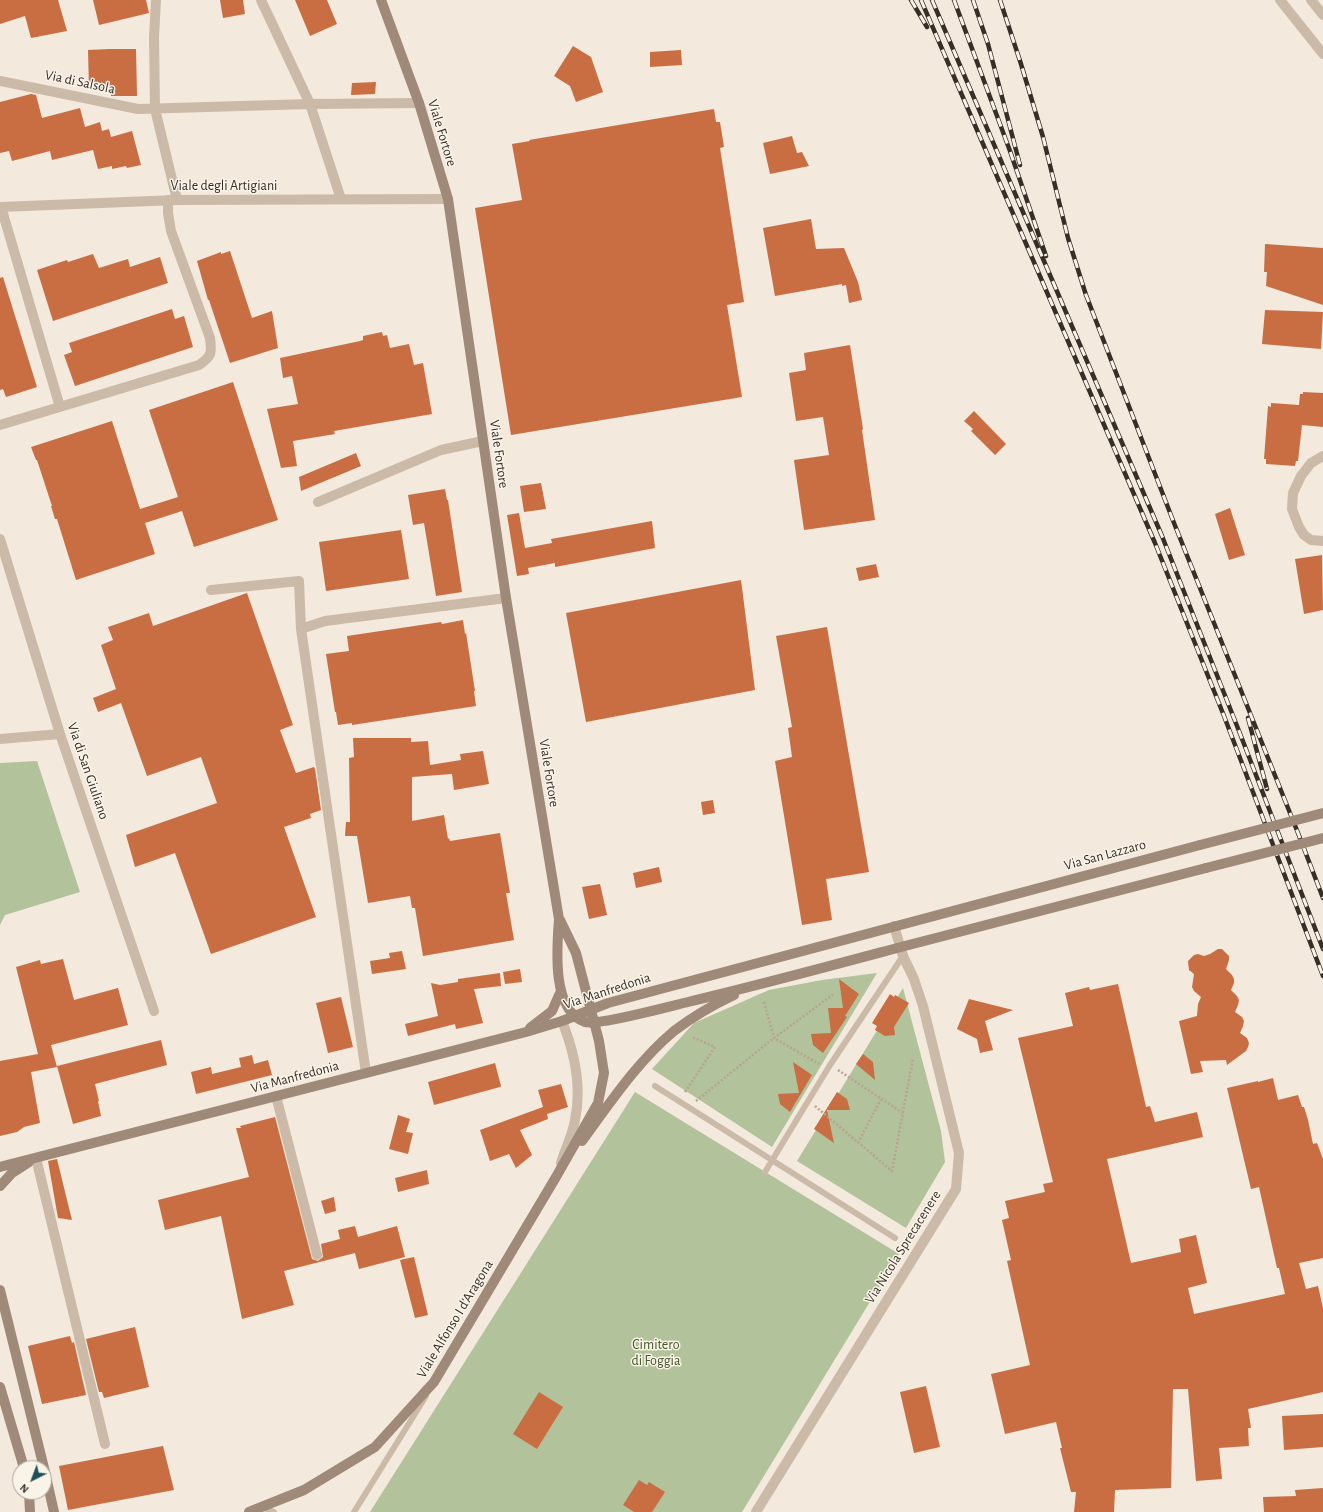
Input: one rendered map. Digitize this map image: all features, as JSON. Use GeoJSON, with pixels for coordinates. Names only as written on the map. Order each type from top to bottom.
{"type":"FeatureCollection","features":[{"type":"Feature","properties":{"kind":"main road","name":"Viale Fortore"},"geometry":{"type":"LineString","coordinates":[[381,0],[419,103],[448,199],[506,598],[559,919],[557,948],[560,993],[574,1016]]}},
{"type":"Feature","properties":{"kind":"main road","name":"Via San Lazzaro"},"geometry":{"type":"LineString","coordinates":[[894,926],[1200,844],[1323,813]]}},
{"type":"Feature","properties":{"kind":"main road"},"geometry":{"type":"LineString","coordinates":[[902,952],[1206,868],[1323,838]]}},
{"type":"Feature","properties":{"kind":"main road","name":"Viale Fortore"},"geometry":{"type":"LineString","coordinates":[[559,919],[576,953],[592,1010]]}},
{"type":"Feature","properties":{"kind":"main road","name":"Via Manfredonia"},"geometry":{"type":"LineString","coordinates":[[0,1166],[526,1032],[562,1021],[608,1003],[894,926]]}},
{"type":"Feature","properties":{"kind":"main road","name":"Via Manfredonia"},"geometry":{"type":"LineString","coordinates":[[595,1023],[902,952]]}},
{"type":"Feature","properties":{"kind":"main road","name":"Viale Alfonso I d'Aragona"},"geometry":{"type":"LineString","coordinates":[[556,1177],[640,1065],[674,1031],[718,1002],[752,986]]}},
{"type":"Feature","properties":{"kind":"main road","name":"Viale Fortore"},"geometry":{"type":"LineString","coordinates":[[526,1032],[552,1011],[560,993]]}},
{"type":"Feature","properties":{"kind":"main road","name":"Viale Alfonso I d'Aragona"},"geometry":{"type":"LineString","coordinates":[[249,1512],[304,1490],[374,1447],[434,1382],[556,1177],[598,1103],[604,1073],[592,1010]]}},
{"type":"Feature","properties":{"kind":"main road"},"geometry":{"type":"LineString","coordinates":[[574,1016],[586,1023],[595,1023]]}},
{"type":"Feature","properties":{"kind":"main road"},"geometry":{"type":"LineString","coordinates":[[0,1186],[12,1173],[36,1158]]}},
{"type":"Feature","properties":{"kind":"main road"},"geometry":{"type":"LineString","coordinates":[[0,1290],[42,1460]]}},
{"type":"Feature","properties":{"kind":"main road"},"geometry":{"type":"LineString","coordinates":[[0,1387],[22,1460]]}},
{"type":"Feature","properties":{"kind":"main road"},"geometry":{"type":"LineString","coordinates":[[29,1500],[30,1512]]}},
{"type":"Feature","properties":{"kind":"main road"},"geometry":{"type":"LineString","coordinates":[[51,1500],[54,1512]]}},
{"type":"Feature","properties":{"kind":"street"},"geometry":{"type":"LineString","coordinates":[[0,425],[199,365],[208,359],[211,351],[210,338],[171,231],[168,213],[172,200],[155,109],[154,37],[156,0]]}},
{"type":"Feature","properties":{"kind":"street"},"geometry":{"type":"LineString","coordinates":[[261,0],[310,104],[341,199]]}},
{"type":"Feature","properties":{"kind":"street"},"geometry":{"type":"LineString","coordinates":[[1280,0],[1323,54]]}},
{"type":"Feature","properties":{"kind":"street"},"geometry":{"type":"LineString","coordinates":[[1311,0],[1323,15]]}},
{"type":"Feature","properties":{"kind":"street","name":"Via di Salsola"},"geometry":{"type":"LineString","coordinates":[[0,81],[138,109],[310,104],[419,103]]}},
{"type":"Feature","properties":{"kind":"street","name":"Viale degli Artigiani"},"geometry":{"type":"LineString","coordinates":[[0,207],[172,200],[448,199]]}},
{"type":"Feature","properties":{"kind":"street"},"geometry":{"type":"LineString","coordinates":[[0,207],[60,407]]}},
{"type":"Feature","properties":{"kind":"street"},"geometry":{"type":"LineString","coordinates":[[318,502],[441,450],[483,441]]}},
{"type":"Feature","properties":{"kind":"street"},"geometry":{"type":"LineString","coordinates":[[1323,456],[1311,463],[1301,476],[1293,493],[1292,509],[1304,535],[1310,540],[1323,541]]}},
{"type":"Feature","properties":{"kind":"street","name":"Via di San Giuliano"},"geometry":{"type":"LineString","coordinates":[[0,539],[60,734],[154,1011]]}},
{"type":"Feature","properties":{"kind":"street"},"geometry":{"type":"LineString","coordinates":[[211,590],[299,581],[302,629],[366,1073]]}},
{"type":"Feature","properties":{"kind":"street"},"geometry":{"type":"LineString","coordinates":[[302,629],[325,621],[506,598]]}},
{"type":"Feature","properties":{"kind":"street"},"geometry":{"type":"LineString","coordinates":[[0,739],[60,734]]}},
{"type":"Feature","properties":{"kind":"street"},"geometry":{"type":"LineString","coordinates":[[894,926],[902,952]]}},
{"type":"Feature","properties":{"kind":"street","name":"Via Nicola Sprecacenere"},"geometry":{"type":"LineString","coordinates":[[756,1512],[956,1189],[959,1153],[923,1006],[914,979],[902,952]]}},
{"type":"Feature","properties":{"kind":"street","name":"Viale Alfonso I d'Aragona"},"geometry":{"type":"LineString","coordinates":[[556,1177],[575,1121],[578,1096],[570,1043],[562,1021]]}},
{"type":"Feature","properties":{"kind":"street"},"geometry":{"type":"LineString","coordinates":[[276,1096],[317,1255]]}},
{"type":"Feature","properties":{"kind":"street"},"geometry":{"type":"LineString","coordinates":[[36,1158],[105,1444]]}},
{"type":"Feature","properties":{"kind":"lane"},"geometry":{"type":"LineString","coordinates":[[765,1172],[902,952]]}},
{"type":"Feature","properties":{"kind":"lane"},"geometry":{"type":"LineString","coordinates":[[655,1086],[895,1238]]}},
{"type":"Feature","properties":{"kind":"lane"},"geometry":{"type":"LineString","coordinates":[[354,1512],[434,1382]]}},
{"type":"Feature","properties":{"kind":"lane"},"geometry":{"type":"LineString","coordinates":[[261,1507],[274,1512]]}},
{"type":"Feature","properties":{"kind":"path"},"geometry":{"type":"LineString","coordinates":[[689,1108],[774,1038],[834,993]]}},
{"type":"Feature","properties":{"kind":"path"},"geometry":{"type":"LineString","coordinates":[[764,1002],[774,1038],[829,1067],[903,1113]]}},
{"type":"Feature","properties":{"kind":"path"},"geometry":{"type":"LineString","coordinates":[[679,1101],[715,1048],[692,1037]]}},
{"type":"Feature","properties":{"kind":"path"},"geometry":{"type":"LineString","coordinates":[[809,1101],[892,1171],[913,1058]]}},
{"type":"Feature","properties":{"kind":"path"},"geometry":{"type":"LineString","coordinates":[[858,1143],[882,1099]]}},
{"type":"Feature","properties":{"kind":"green space"},"geometry":{"type":"Polygon","coordinates":[[[37,761],[80,892],[5,915],[0,925],[0,763],[37,761]]]}},
{"type":"Feature","properties":{"kind":"green space"},"geometry":{"type":"Polygon","coordinates":[[[877,973],[772,1147],[652,1069],[694,1023],[769,990],[822,980],[877,973]]]}},
{"type":"Feature","properties":{"kind":"green space"},"geometry":{"type":"Polygon","coordinates":[[[903,988],[941,1131],[945,1162],[906,1228],[797,1161],[903,988]]]}},
{"type":"Feature","properties":{"kind":"green space","name":"Cimitero di Foggia"},"geometry":{"type":"Polygon","coordinates":[[[635,1092],[899,1254],[742,1512],[370,1512],[635,1092]]]}},
{"type":"Feature","properties":{"kind":"building"},"geometry":{"type":"Polygon","coordinates":[[[0,0],[58,0],[67,31],[31,38],[25,16],[0,24],[0,0]]]}},
{"type":"Feature","properties":{"kind":"building"},"geometry":{"type":"Polygon","coordinates":[[[93,0],[146,0],[149,13],[99,25],[93,0]]]}},
{"type":"Feature","properties":{"kind":"building"},"geometry":{"type":"Polygon","coordinates":[[[220,0],[243,0],[245,14],[223,18],[220,0]]]}},
{"type":"Feature","properties":{"kind":"building"},"geometry":{"type":"Polygon","coordinates":[[[295,0],[327,0],[337,24],[310,36],[295,0]]]}},
{"type":"Feature","properties":{"kind":"building"},"geometry":{"type":"Polygon","coordinates":[[[573,46],[591,57],[603,92],[576,102],[570,86],[554,76],[573,46]]]}},
{"type":"Feature","properties":{"kind":"building"},"geometry":{"type":"Polygon","coordinates":[[[136,49],[137,96],[111,96],[111,92],[89,89],[88,50],[136,49]]]}},
{"type":"Feature","properties":{"kind":"building"},"geometry":{"type":"Polygon","coordinates":[[[681,50],[682,65],[650,67],[650,52],[681,50]]]}},
{"type":"Feature","properties":{"kind":"building"},"geometry":{"type":"Polygon","coordinates":[[[376,82],[375,94],[351,95],[352,83],[376,82]]]}},
{"type":"Feature","properties":{"kind":"building"},"geometry":{"type":"Polygon","coordinates":[[[31,94],[36,95],[42,118],[80,108],[85,127],[100,122],[102,131],[109,129],[111,137],[132,131],[141,165],[112,169],[112,166],[98,169],[93,150],[52,160],[50,151],[12,161],[9,151],[0,153],[0,102],[31,94]]]}},
{"type":"Feature","properties":{"kind":"building"},"geometry":{"type":"Polygon","coordinates":[[[714,109],[716,122],[720,122],[724,147],[720,148],[744,302],[727,305],[742,397],[511,435],[475,208],[522,200],[512,144],[714,109]]]}},
{"type":"Feature","properties":{"kind":"building"},"geometry":{"type":"Polygon","coordinates":[[[792,136],[797,153],[802,152],[809,166],[770,174],[763,143],[792,136]]]}},
{"type":"Feature","properties":{"kind":"building"},"geometry":{"type":"Polygon","coordinates":[[[811,219],[816,249],[844,248],[858,282],[862,300],[849,303],[846,285],[842,286],[842,284],[775,296],[763,228],[811,219]]]}},
{"type":"Feature","properties":{"kind":"building"},"geometry":{"type":"Polygon","coordinates":[[[1265,244],[1323,248],[1323,305],[1266,286],[1267,272],[1264,272],[1265,244]]]}},
{"type":"Feature","properties":{"kind":"building"},"geometry":{"type":"Polygon","coordinates":[[[230,251],[252,318],[272,311],[278,348],[230,363],[208,300],[197,261],[221,252],[221,254],[230,251]]]}},
{"type":"Feature","properties":{"kind":"building"},"geometry":{"type":"Polygon","coordinates":[[[93,254],[99,268],[128,259],[130,267],[160,257],[168,283],[53,321],[37,270],[67,260],[68,262],[93,254]]]}},
{"type":"Feature","properties":{"kind":"building"},"geometry":{"type":"Polygon","coordinates":[[[3,277],[37,387],[6,397],[3,389],[0,390],[0,278],[3,277]]]}},
{"type":"Feature","properties":{"kind":"building"},"geometry":{"type":"Polygon","coordinates":[[[172,309],[175,319],[184,316],[193,347],[75,386],[64,355],[72,352],[69,343],[172,309]]]}},
{"type":"Feature","properties":{"kind":"building"},"geometry":{"type":"Polygon","coordinates":[[[1265,310],[1323,312],[1321,349],[1262,344],[1265,310]]]}},
{"type":"Feature","properties":{"kind":"building"},"geometry":{"type":"Polygon","coordinates":[[[382,332],[383,336],[387,335],[390,348],[409,344],[414,365],[423,363],[432,414],[334,431],[335,434],[293,441],[297,466],[281,468],[267,409],[298,404],[292,376],[283,378],[280,358],[360,341],[363,340],[363,336],[382,332]]]}},
{"type":"Feature","properties":{"kind":"building"},"geometry":{"type":"Polygon","coordinates":[[[850,345],[875,520],[804,530],[794,460],[829,455],[823,417],[796,421],[789,373],[806,370],[804,353],[850,345]]]}},
{"type":"Feature","properties":{"kind":"building"},"geometry":{"type":"Polygon","coordinates":[[[233,382],[278,520],[194,547],[182,511],[145,523],[155,554],[76,580],[57,519],[55,519],[37,460],[31,447],[112,421],[140,509],[178,497],[149,410],[233,382]]]}},
{"type":"Feature","properties":{"kind":"building"},"geometry":{"type":"Polygon","coordinates":[[[1303,392],[1323,393],[1323,427],[1302,425],[1298,461],[1296,461],[1295,466],[1266,464],[1266,459],[1264,459],[1268,406],[1271,407],[1271,403],[1299,405],[1300,394],[1303,394],[1303,392]]]}},
{"type":"Feature","properties":{"kind":"building"},"geometry":{"type":"Polygon","coordinates":[[[974,411],[1006,444],[995,455],[971,431],[973,429],[964,421],[974,411]]]}},
{"type":"Feature","properties":{"kind":"building"},"geometry":{"type":"Polygon","coordinates":[[[356,453],[361,466],[301,491],[299,477],[356,453]]]}},
{"type":"Feature","properties":{"kind":"building"},"geometry":{"type":"Polygon","coordinates":[[[541,483],[546,509],[524,512],[520,486],[541,483]]]}},
{"type":"Feature","properties":{"kind":"building"},"geometry":{"type":"Polygon","coordinates":[[[445,489],[462,592],[436,596],[424,523],[413,525],[408,495],[445,489]]]}},
{"type":"Feature","properties":{"kind":"building"},"geometry":{"type":"Polygon","coordinates":[[[1230,508],[1245,555],[1229,560],[1215,514],[1230,508]]]}},
{"type":"Feature","properties":{"kind":"building"},"geometry":{"type":"Polygon","coordinates":[[[519,513],[525,548],[552,543],[551,539],[652,521],[655,548],[555,567],[555,563],[528,568],[529,574],[517,576],[507,515],[519,513]]]}},
{"type":"Feature","properties":{"kind":"building"},"geometry":{"type":"Polygon","coordinates":[[[401,530],[409,579],[326,591],[319,542],[401,530]]]}},
{"type":"Feature","properties":{"kind":"building"},"geometry":{"type":"Polygon","coordinates":[[[1322,555],[1323,610],[1304,614],[1295,559],[1322,555]]]}},
{"type":"Feature","properties":{"kind":"building"},"geometry":{"type":"Polygon","coordinates":[[[876,564],[879,577],[859,581],[856,568],[876,564]]]}},
{"type":"Feature","properties":{"kind":"building"},"geometry":{"type":"Polygon","coordinates":[[[741,580],[755,690],[586,722],[566,613],[741,580]]]}},
{"type":"Feature","properties":{"kind":"building"},"geometry":{"type":"Polygon","coordinates":[[[247,593],[293,725],[280,730],[296,773],[314,767],[315,769],[321,810],[310,814],[311,818],[284,827],[316,917],[211,954],[175,853],[135,867],[126,835],[217,803],[201,757],[147,776],[121,703],[98,712],[93,698],[116,689],[101,645],[113,640],[108,627],[149,613],[153,626],[247,593]]]}},
{"type":"Feature","properties":{"kind":"building"},"geometry":{"type":"Polygon","coordinates":[[[463,620],[475,691],[476,706],[352,725],[352,723],[338,725],[326,654],[349,651],[347,636],[463,620]]]}},
{"type":"Feature","properties":{"kind":"building"},"geometry":{"type":"Polygon","coordinates":[[[827,627],[869,872],[826,879],[832,920],[802,925],[775,761],[792,757],[788,728],[792,727],[776,636],[827,627]]]}},
{"type":"Feature","properties":{"kind":"building"},"geometry":{"type":"Polygon","coordinates":[[[353,738],[411,738],[411,742],[428,741],[430,765],[461,760],[460,754],[483,751],[489,784],[454,790],[452,774],[412,777],[412,821],[444,815],[448,839],[449,838],[450,841],[500,833],[510,893],[506,893],[514,940],[423,956],[415,908],[412,908],[410,896],[368,903],[357,836],[345,836],[346,822],[350,822],[349,758],[354,757],[353,738]]]}},
{"type":"Feature","properties":{"kind":"building"},"geometry":{"type":"Polygon","coordinates":[[[713,800],[715,813],[703,815],[701,802],[713,800]]]}},
{"type":"Feature","properties":{"kind":"building"},"geometry":{"type":"Polygon","coordinates":[[[659,867],[662,882],[636,888],[633,873],[659,867]]]}},
{"type":"Feature","properties":{"kind":"building"},"geometry":{"type":"Polygon","coordinates":[[[600,884],[607,915],[589,919],[582,887],[600,884]]]}},
{"type":"Feature","properties":{"kind":"building"},"geometry":{"type":"Polygon","coordinates":[[[1218,949],[1222,949],[1229,956],[1226,969],[1234,979],[1231,990],[1239,1000],[1235,1012],[1242,1017],[1244,1021],[1240,1033],[1247,1038],[1249,1043],[1246,1051],[1227,1065],[1226,1060],[1200,1061],[1203,1072],[1191,1074],[1179,1021],[1197,1016],[1198,1004],[1201,997],[1192,987],[1194,974],[1189,970],[1188,961],[1194,955],[1198,954],[1204,956],[1218,949]]]}},
{"type":"Feature","properties":{"kind":"building"},"geometry":{"type":"Polygon","coordinates":[[[402,951],[406,969],[372,974],[370,961],[390,958],[389,953],[402,951]]]}},
{"type":"Feature","properties":{"kind":"building"},"geometry":{"type":"Polygon","coordinates":[[[63,959],[74,1000],[118,988],[128,1025],[51,1045],[57,1067],[31,1072],[40,1123],[24,1127],[17,1132],[0,1136],[0,1061],[38,1054],[16,967],[40,960],[41,964],[63,959]]]}},
{"type":"Feature","properties":{"kind":"building"},"geometry":{"type":"Polygon","coordinates":[[[520,969],[522,982],[505,984],[503,972],[520,969]]]}},
{"type":"Feature","properties":{"kind":"building"},"geometry":{"type":"Polygon","coordinates":[[[500,973],[501,986],[474,989],[483,1023],[456,1029],[455,1024],[408,1036],[405,1024],[438,1016],[431,983],[440,985],[458,982],[458,979],[500,973]]]}},
{"type":"Feature","properties":{"kind":"building"},"geometry":{"type":"Polygon","coordinates":[[[839,979],[859,994],[845,1016],[847,1017],[823,1053],[813,1045],[811,1034],[831,1033],[828,1008],[843,1008],[839,979]]]}},
{"type":"Feature","properties":{"kind":"building"},"geometry":{"type":"Polygon","coordinates":[[[1118,984],[1146,1107],[1150,1106],[1155,1122],[1197,1112],[1203,1137],[1107,1159],[1131,1263],[1181,1252],[1179,1239],[1196,1235],[1207,1283],[1188,1288],[1194,1314],[1285,1294],[1279,1268],[1277,1268],[1259,1187],[1251,1189],[1227,1088],[1273,1078],[1278,1100],[1298,1095],[1308,1120],[1313,1144],[1317,1143],[1323,1159],[1323,1258],[1299,1263],[1306,1289],[1318,1286],[1323,1308],[1323,1392],[1248,1409],[1251,1428],[1248,1428],[1249,1446],[1219,1448],[1222,1479],[1196,1481],[1188,1389],[1173,1389],[1171,1488],[1115,1490],[1114,1512],[1074,1512],[1076,1492],[1071,1492],[1060,1448],[1062,1448],[1056,1422],[1005,1434],[991,1374],[1030,1365],[1007,1261],[1011,1260],[1002,1220],[1009,1218],[1005,1201],[1045,1192],[1043,1184],[1053,1182],[1018,1038],[1073,1026],[1065,993],[1089,987],[1090,990],[1118,984]]]}},
{"type":"Feature","properties":{"kind":"building"},"geometry":{"type":"Polygon","coordinates":[[[890,994],[894,997],[895,995],[909,1003],[894,1027],[895,1035],[885,1036],[875,1030],[877,1026],[872,1023],[890,994]]]}},
{"type":"Feature","properties":{"kind":"building"},"geometry":{"type":"Polygon","coordinates":[[[341,997],[353,1047],[328,1053],[316,1003],[341,997]]]}},
{"type":"Feature","properties":{"kind":"building"},"geometry":{"type":"Polygon","coordinates":[[[969,999],[1013,1010],[985,1021],[993,1050],[980,1053],[977,1039],[957,1029],[969,999]]]}},
{"type":"Feature","properties":{"kind":"building"},"geometry":{"type":"Polygon","coordinates":[[[161,1040],[167,1065],[95,1084],[101,1116],[73,1124],[57,1066],[161,1040]]]}},
{"type":"Feature","properties":{"kind":"building"},"geometry":{"type":"Polygon","coordinates":[[[863,1054],[873,1062],[875,1080],[856,1064],[863,1054]]]}},
{"type":"Feature","properties":{"kind":"building"},"geometry":{"type":"Polygon","coordinates":[[[252,1055],[254,1064],[268,1060],[272,1075],[196,1094],[191,1072],[211,1067],[212,1074],[241,1067],[239,1058],[252,1055]]]}},
{"type":"Feature","properties":{"kind":"building"},"geometry":{"type":"Polygon","coordinates":[[[793,1062],[812,1075],[790,1112],[780,1104],[778,1094],[799,1093],[793,1062]]]}},
{"type":"Feature","properties":{"kind":"building"},"geometry":{"type":"Polygon","coordinates":[[[495,1063],[500,1087],[434,1105],[428,1082],[495,1063]]]}},
{"type":"Feature","properties":{"kind":"building"},"geometry":{"type":"Polygon","coordinates":[[[561,1084],[568,1107],[547,1114],[548,1119],[520,1130],[532,1155],[516,1168],[509,1154],[490,1161],[480,1130],[543,1107],[538,1090],[561,1084]]]}},
{"type":"Feature","properties":{"kind":"building"},"geometry":{"type":"Polygon","coordinates":[[[837,1092],[847,1099],[850,1110],[827,1110],[834,1143],[814,1129],[837,1092]]]}},
{"type":"Feature","properties":{"kind":"building"},"geometry":{"type":"Polygon","coordinates":[[[398,1115],[410,1119],[406,1132],[413,1133],[408,1154],[389,1149],[398,1115]]]}},
{"type":"Feature","properties":{"kind":"building"},"geometry":{"type":"Polygon","coordinates":[[[275,1117],[312,1259],[318,1261],[323,1257],[321,1244],[340,1239],[338,1230],[355,1226],[358,1237],[397,1226],[405,1257],[359,1269],[355,1253],[284,1271],[294,1305],[242,1319],[221,1216],[165,1230],[158,1200],[249,1177],[236,1128],[241,1128],[240,1126],[275,1117]]]}},
{"type":"Feature","properties":{"kind":"building"},"geometry":{"type":"Polygon","coordinates":[[[57,1159],[72,1220],[58,1218],[48,1161],[57,1159]]]}},
{"type":"Feature","properties":{"kind":"building"},"geometry":{"type":"Polygon","coordinates":[[[427,1170],[429,1184],[398,1192],[395,1178],[427,1170]]]}},
{"type":"Feature","properties":{"kind":"building"},"geometry":{"type":"Polygon","coordinates":[[[334,1197],[336,1211],[325,1214],[321,1201],[334,1197]]]}},
{"type":"Feature","properties":{"kind":"building"},"geometry":{"type":"Polygon","coordinates":[[[414,1257],[428,1315],[415,1318],[400,1260],[414,1257]]]}},
{"type":"Feature","properties":{"kind":"building"},"geometry":{"type":"Polygon","coordinates":[[[135,1327],[149,1387],[104,1398],[102,1392],[99,1392],[86,1339],[135,1327]]]}},
{"type":"Feature","properties":{"kind":"building"},"geometry":{"type":"Polygon","coordinates":[[[70,1336],[72,1343],[74,1342],[86,1395],[42,1404],[28,1346],[70,1336]]]}},
{"type":"Feature","properties":{"kind":"building"},"geometry":{"type":"Polygon","coordinates":[[[926,1386],[940,1447],[914,1453],[900,1392],[926,1386]]]}},
{"type":"Feature","properties":{"kind":"building"},"geometry":{"type":"Polygon","coordinates":[[[539,1392],[563,1407],[537,1449],[513,1434],[539,1392]]]}},
{"type":"Feature","properties":{"kind":"building"},"geometry":{"type":"Polygon","coordinates":[[[1323,1414],[1323,1447],[1284,1450],[1282,1416],[1323,1414]]]}},
{"type":"Feature","properties":{"kind":"building"},"geometry":{"type":"Polygon","coordinates":[[[163,1446],[174,1490],[68,1510],[59,1466],[163,1446]]]}},
{"type":"Feature","properties":{"kind":"building"},"geometry":{"type":"Polygon","coordinates":[[[639,1480],[647,1485],[649,1482],[665,1492],[652,1512],[634,1512],[623,1505],[639,1480]]]}},
{"type":"Feature","properties":{"kind":"building"},"geometry":{"type":"Polygon","coordinates":[[[1323,1488],[1323,1512],[1264,1512],[1263,1497],[1296,1496],[1295,1490],[1323,1488]]]}},
{"type":"Feature","properties":{"kind":"railway"},"geometry":{"type":"LineString","coordinates":[[911,0],[927,27]]}},
{"type":"Feature","properties":{"kind":"railway"},"geometry":{"type":"LineString","coordinates":[[921,0],[1155,543],[1224,716],[1323,976]]}},
{"type":"Feature","properties":{"kind":"railway"},"geometry":{"type":"LineString","coordinates":[[932,0],[1162,536],[1323,949]]}},
{"type":"Feature","properties":{"kind":"railway"},"geometry":{"type":"LineString","coordinates":[[954,0],[1010,151],[1046,256]]}},
{"type":"Feature","properties":{"kind":"railway"},"geometry":{"type":"LineString","coordinates":[[973,0],[988,44],[1020,165]]}},
{"type":"Feature","properties":{"kind":"railway"},"geometry":{"type":"LineString","coordinates":[[1000,0],[1043,137],[1068,238],[1086,295],[1174,523],[1323,898]]}},
{"type":"Feature","properties":{"kind":"railway"},"geometry":{"type":"LineString","coordinates":[[1248,718],[1267,789]]}}]}
